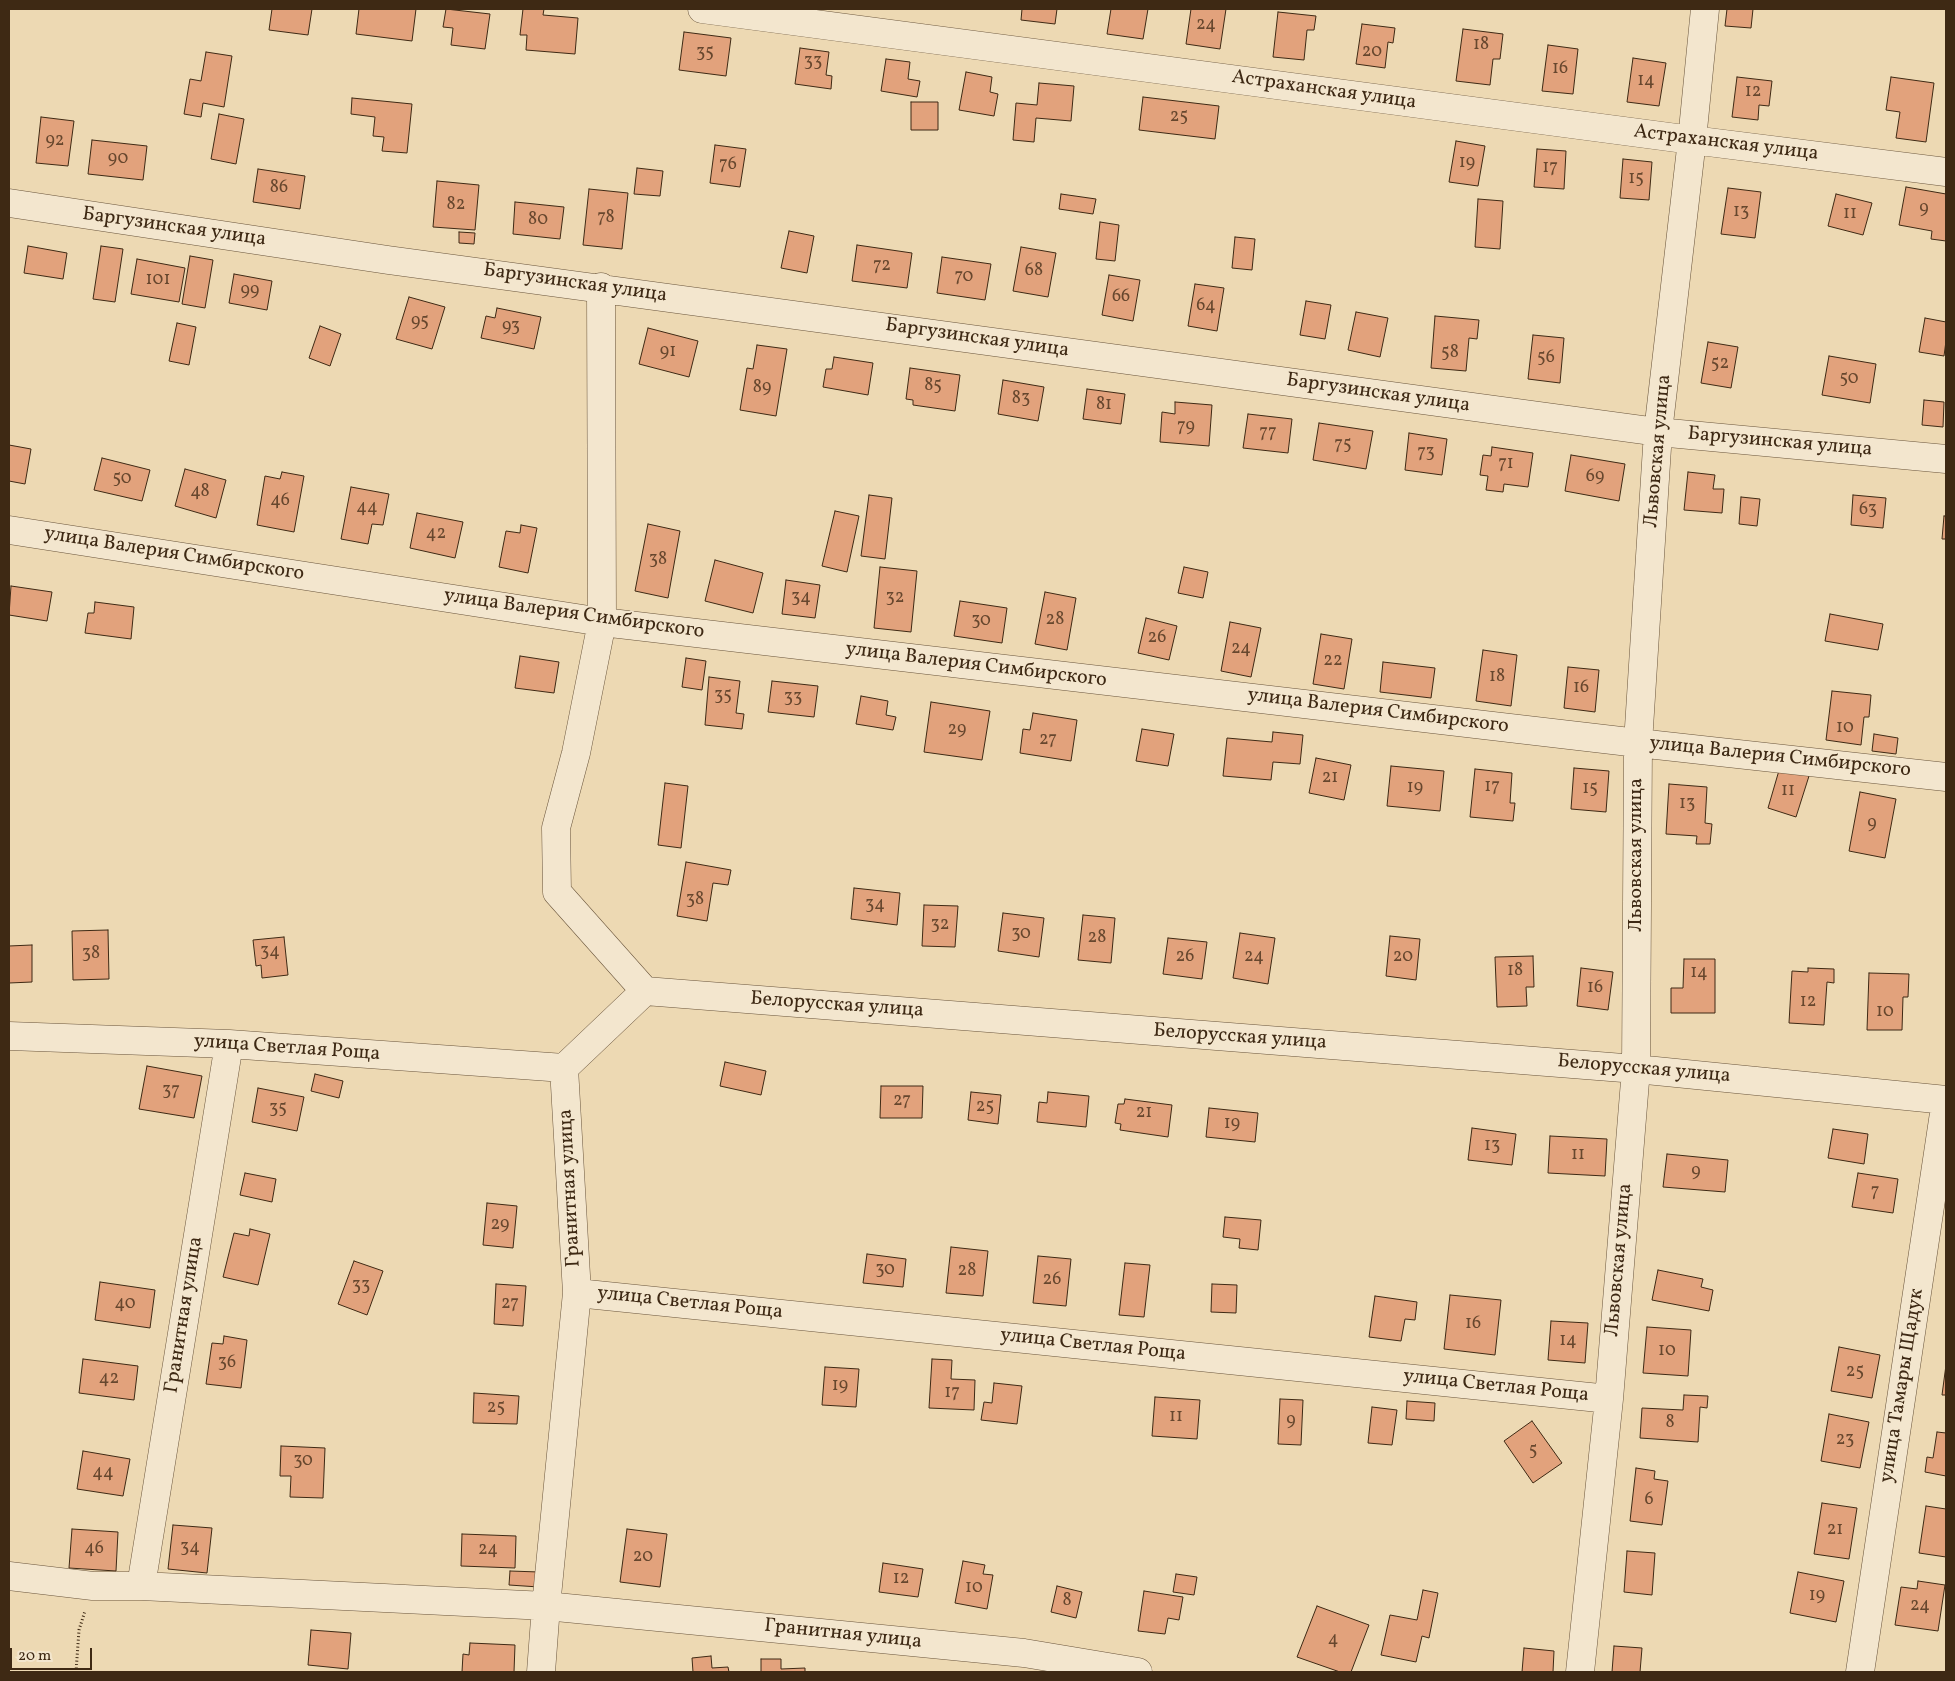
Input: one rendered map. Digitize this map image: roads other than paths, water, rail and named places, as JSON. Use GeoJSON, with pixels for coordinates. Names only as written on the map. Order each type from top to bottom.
{"type":"FeatureCollection","features":[{"type":"Feature","properties":{"kind":"street","name":"Астраханская улица"},"geometry":{"type":"LineString","coordinates":[[702,9],[1946,172]]}},
{"type":"Feature","properties":{"kind":"street","name":"Львовская улица"},"geometry":{"type":"LineString","coordinates":[[1580,1672],[1609,1399],[1636,1069],[1638,743],[1658,432],[1692,140],[1705,9]]}},
{"type":"Feature","properties":{"kind":"street","name":"Баргузинская улица"},"geometry":{"type":"LineString","coordinates":[[9,203],[388,260],[1658,432],[1946,459]]}},
{"type":"Feature","properties":{"kind":"street"},"geometry":{"type":"LineString","coordinates":[[564,1068],[645,991],[557,892],[556,828],[576,753],[602,622],[601,288]]}},
{"type":"Feature","properties":{"kind":"street","name":"улица Валерия Симбирского"},"geometry":{"type":"LineString","coordinates":[[9,530],[602,622],[1638,743],[1946,776]]}},
{"type":"Feature","properties":{"kind":"street","name":"Белорусская улица"},"geometry":{"type":"LineString","coordinates":[[645,991],[1636,1069],[1946,1100]]}},
{"type":"Feature","properties":{"kind":"street","name":"улица Светлая Роща"},"geometry":{"type":"LineString","coordinates":[[9,1036],[229,1044],[564,1068]]}},
{"type":"Feature","properties":{"kind":"street","name":"Гранитная улица"},"geometry":{"type":"LineString","coordinates":[[141,1586],[229,1044]]}},
{"type":"Feature","properties":{"kind":"street","name":"Гранитная улица"},"geometry":{"type":"LineString","coordinates":[[541,1672],[577,1292],[564,1068]]}},
{"type":"Feature","properties":{"kind":"street","name":"улица Тамары Щадук"},"geometry":{"type":"LineString","coordinates":[[1860,1672],[1946,1100]]}},
{"type":"Feature","properties":{"kind":"street","name":"улица Светлая Роща"},"geometry":{"type":"LineString","coordinates":[[577,1292],[1609,1399]]}},
{"type":"Feature","properties":{"kind":"street","name":"Гранитная улица"},"geometry":{"type":"LineString","coordinates":[[9,1576],[93,1586],[141,1586],[546,1606],[1024,1653],[1138,1672]]}}]}
